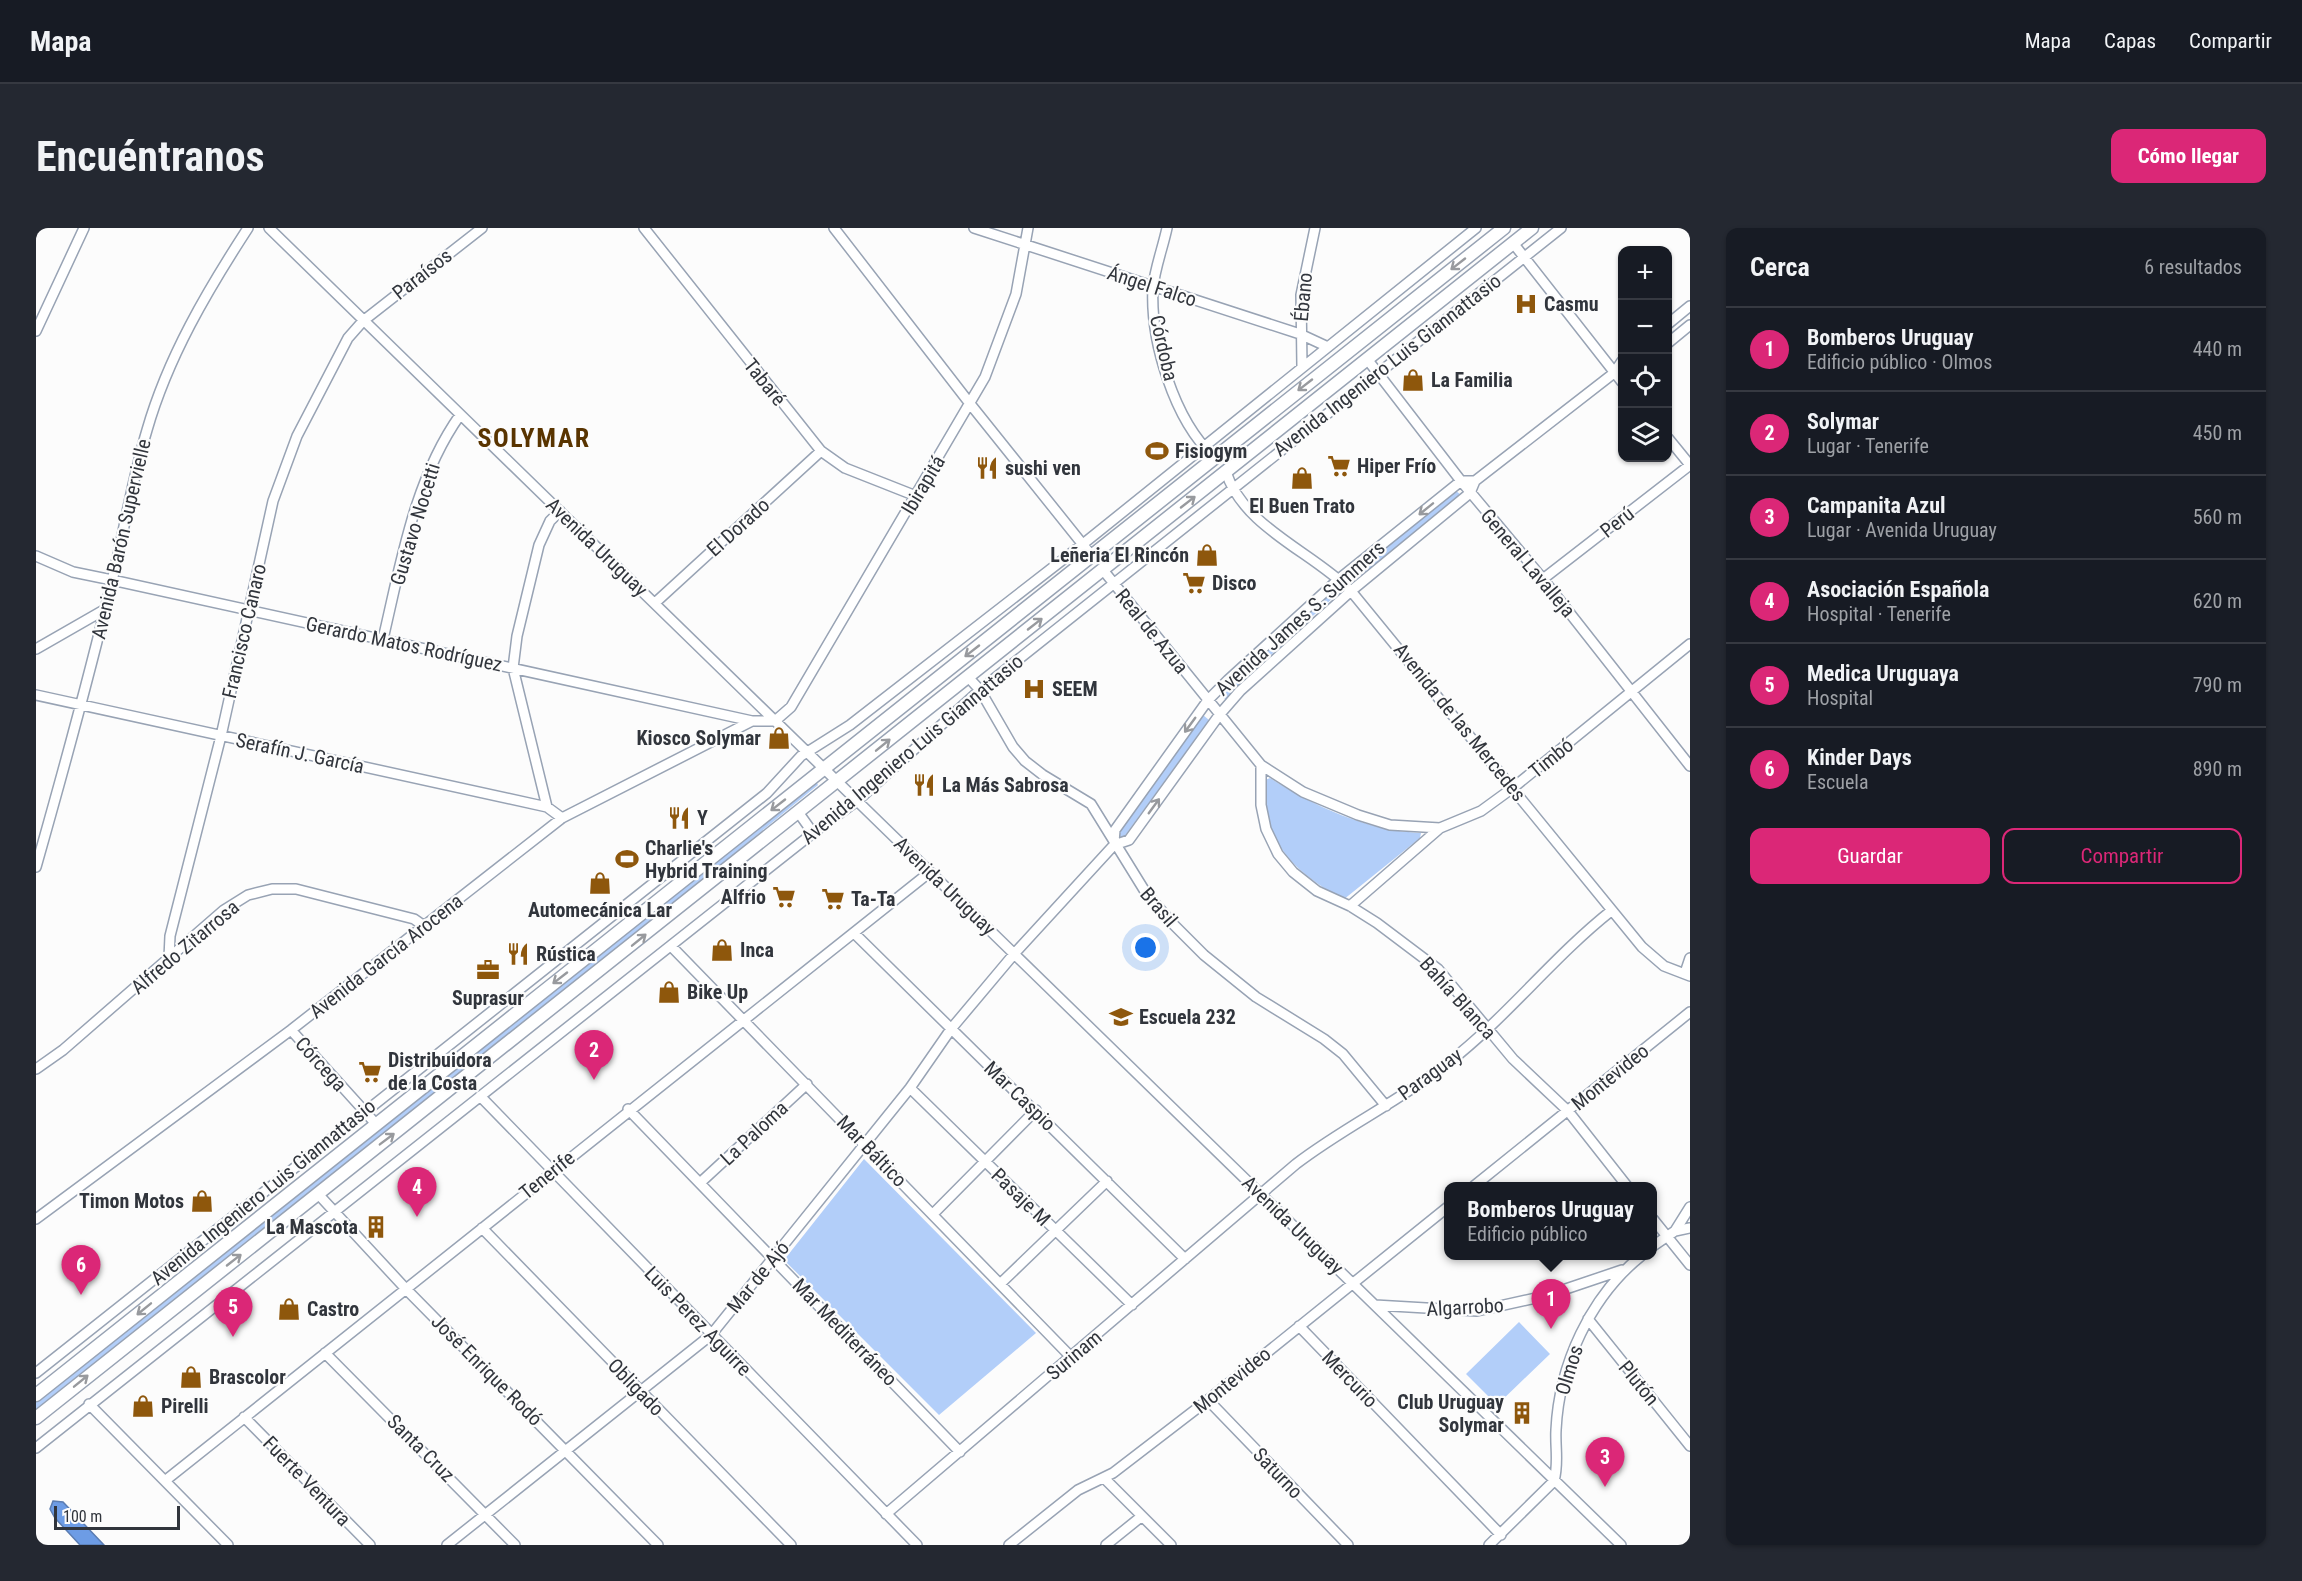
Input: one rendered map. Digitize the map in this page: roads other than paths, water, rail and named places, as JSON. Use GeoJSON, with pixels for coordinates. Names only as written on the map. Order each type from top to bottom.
{"type":"FeatureCollection","features":[{"type":"Feature","properties":{"kind":"main road","name":"Avenida Ingeniero Luis Giannattasio"},"geometry":{"type":"LineString","coordinates":[[36,1395],[1504,228]]}},
{"type":"Feature","properties":{"kind":"main road","name":"Avenida Ingeniero Luis Giannattasio"},"geometry":{"type":"LineString","coordinates":[[36,1418],[1532,228]]}},
{"type":"Feature","properties":{"kind":"street"},"geometry":{"type":"LineString","coordinates":[[36,331],[84,228]]}},
{"type":"Feature","properties":{"kind":"street","name":"Avenida Barón Supervielle"},"geometry":{"type":"LineString","coordinates":[[36,867],[81,707],[112,580],[129,494],[164,381],[209,290],[248,228]]}},
{"type":"Feature","properties":{"kind":"street","name":"Avenida Uruguay"},"geometry":{"type":"LineString","coordinates":[[269,228],[656,602],[837,782],[1621,1545]]}},
{"type":"Feature","properties":{"kind":"street","name":"Paraísos"},"geometry":{"type":"LineString","coordinates":[[363,321],[482,228]]}},
{"type":"Feature","properties":{"kind":"street","name":"Tabaré"},"geometry":{"type":"LineString","coordinates":[[644,228],[821,451],[845,468],[916,496]]}},
{"type":"Feature","properties":{"kind":"street"},"geometry":{"type":"LineString","coordinates":[[834,228],[1092,556]]}},
{"type":"Feature","properties":{"kind":"street","name":"Ángel Falco"},"geometry":{"type":"LineString","coordinates":[[974,228],[1300,334],[1328,347]]}},
{"type":"Feature","properties":{"kind":"street","name":"Ibirapitá"},"geometry":{"type":"LineString","coordinates":[[775,721],[791,707],[971,405],[1006,325],[1016,294],[1028,228]]}},
{"type":"Feature","properties":{"kind":"street","name":"Córdoba"},"geometry":{"type":"LineString","coordinates":[[1167,228],[1153,286],[1155,329],[1164,370],[1185,416],[1203,447],[1214,458]]}},
{"type":"Feature","properties":{"kind":"street","name":"Ébano"},"geometry":{"type":"LineString","coordinates":[[1302,368],[1301,295],[1315,228]]}},
{"type":"Feature","properties":{"kind":"street","name":"Avenida Ingeniero Luis Giannattasio"},"geometry":{"type":"LineString","coordinates":[[36,1372],[767,793],[807,752],[850,725],[1083,544],[1476,228]]}},
{"type":"Feature","properties":{"kind":"street","name":"Avenida Ingeniero Luis Giannattasio"},"geometry":{"type":"LineString","coordinates":[[36,1448],[89,1404],[336,1213],[813,833],[857,801],[980,690],[1231,488],[1561,228]]}},
{"type":"Feature","properties":{"kind":"street"},"geometry":{"type":"LineString","coordinates":[[1513,243],[1618,372]]}},
{"type":"Feature","properties":{"kind":"street"},"geometry":{"type":"LineString","coordinates":[[1672,321],[1690,306]]}},
{"type":"Feature","properties":{"kind":"street","name":"Francisco Canaro"},"geometry":{"type":"LineString","coordinates":[[169,958],[170,936],[220,736],[273,501],[297,436],[348,338],[363,321]]}},
{"type":"Feature","properties":{"kind":"street"},"geometry":{"type":"LineString","coordinates":[[1672,340],[1690,325]]}},
{"type":"Feature","properties":{"kind":"street","name":"General Lavalleja"},"geometry":{"type":"LineString","coordinates":[[1367,359],[1461,482],[1544,579],[1690,766]]}},
{"type":"Feature","properties":{"kind":"street","name":"Avenida James S. Summers"},"geometry":{"type":"LineString","coordinates":[[1014,954],[1114,845],[1129,840],[1220,714],[1288,646],[1470,493],[1475,481],[1618,372]]}},
{"type":"Feature","properties":{"kind":"street","name":"Gustavo Nocetti"},"geometry":{"type":"LineString","coordinates":[[384,639],[407,537],[429,469],[460,415]]}},
{"type":"Feature","properties":{"kind":"street"},"geometry":{"type":"LineString","coordinates":[[1672,443],[1690,465]]}},
{"type":"Feature","properties":{"kind":"street","name":"El Dorado"},"geometry":{"type":"LineString","coordinates":[[656,602],[821,451]]}},
{"type":"Feature","properties":{"kind":"street","name":"Perú"},"geometry":{"type":"LineString","coordinates":[[1544,579],[1690,465]]}},
{"type":"Feature","properties":{"kind":"street","name":"Avenida de las Mercedes"},"geometry":{"type":"LineString","coordinates":[[1226,472],[1231,488],[1238,498],[1285,542],[1339,579],[1351,591],[1514,788],[1611,911],[1652,957],[1664,966],[1687,975]]}},
{"type":"Feature","properties":{"kind":"street"},"geometry":{"type":"LineString","coordinates":[[1461,482],[1475,481]]}},
{"type":"Feature","properties":{"kind":"street","name":"Avenida James S. Summers"},"geometry":{"type":"LineString","coordinates":[[1114,845],[1115,830],[1208,700],[1274,635],[1339,579],[1461,482]]}},
{"type":"Feature","properties":{"kind":"street"},"geometry":{"type":"LineString","coordinates":[[546,807],[513,668],[517,636],[539,545],[550,522],[560,511]]}},
{"type":"Feature","properties":{"kind":"street","name":"Gerardo Matos Rodríguez"},"geometry":{"type":"LineString","coordinates":[[36,556],[73,572],[752,721],[775,721]]}},
{"type":"Feature","properties":{"kind":"street","name":"Real de Azua"},"geometry":{"type":"LineString","coordinates":[[1103,570],[1261,765],[1303,792],[1358,815],[1389,825],[1440,828]]}},
{"type":"Feature","properties":{"kind":"street"},"geometry":{"type":"LineString","coordinates":[[36,649],[104,610]]}},
{"type":"Feature","properties":{"kind":"street","name":"Timbó"},"geometry":{"type":"LineString","coordinates":[[1350,906],[1440,828],[1481,811],[1514,788],[1690,644]]}},
{"type":"Feature","properties":{"kind":"street","name":"Brasil"},"geometry":{"type":"LineString","coordinates":[[968,677],[980,690],[1013,747],[1025,761],[1090,804],[1100,815],[1114,845],[1146,893],[1204,955],[1256,997],[1324,1039],[1343,1054],[1386,1106]]}},
{"type":"Feature","properties":{"kind":"street","name":"Serafín J. García"},"geometry":{"type":"LineString","coordinates":[[36,695],[81,707],[546,807],[562,818]]}},
{"type":"Feature","properties":{"kind":"street","name":"Avenida García Arocena"},"geometry":{"type":"LineString","coordinates":[[36,1219],[291,1030],[562,818],[752,721]]}},
{"type":"Feature","properties":{"kind":"street","name":"Bahía Blanca"},"geometry":{"type":"LineString","coordinates":[[1261,765],[1261,804],[1266,829],[1278,854],[1293,872],[1317,891],[1350,906],[1413,948],[1438,969],[1487,1031],[1568,1112],[1625,1182]]}},
{"type":"Feature","properties":{"kind":"street"},"geometry":{"type":"LineString","coordinates":[[798,812],[813,833]]}},
{"type":"Feature","properties":{"kind":"street","name":"Tenerife"},"geometry":{"type":"LineString","coordinates":[[166,1480],[628,1109],[930,872]]}},
{"type":"Feature","properties":{"kind":"street","name":"Alfredo Zitarrosa"},"geometry":{"type":"LineString","coordinates":[[36,1069],[63,1050],[235,902],[259,891],[296,890],[414,919],[424,926]]}},
{"type":"Feature","properties":{"kind":"street","name":"Paraguay"},"geometry":{"type":"LineString","coordinates":[[1260,1195],[1320,1146],[1386,1106],[1448,1064],[1487,1031],[1560,956],[1611,911]]}},
{"type":"Feature","properties":{"kind":"street","name":"Mar Caspio"},"geometry":{"type":"LineString","coordinates":[[854,933],[1185,1259]]}},
{"type":"Feature","properties":{"kind":"street","name":"Mar Báltico"},"geometry":{"type":"LineString","coordinates":[[671,946],[744,1018],[1071,1357]]}},
{"type":"Feature","properties":{"kind":"street","name":"Mar de Ajó"},"geometry":{"type":"LineString","coordinates":[[447,1545],[711,1335],[910,1088],[951,1029],[1014,954]]}},
{"type":"Feature","properties":{"kind":"street"},"geometry":{"type":"LineString","coordinates":[[1687,975],[1690,958]]}},
{"type":"Feature","properties":{"kind":"street","name":"Montevideo"},"geometry":{"type":"LineString","coordinates":[[1479,1182],[1690,1012]]}},
{"type":"Feature","properties":{"kind":"street","name":"Córcega"},"geometry":{"type":"LineString","coordinates":[[291,1030],[376,1124]]}},
{"type":"Feature","properties":{"kind":"street","name":"La Paloma"},"geometry":{"type":"LineString","coordinates":[[701,1182],[807,1084]]}},
{"type":"Feature","properties":{"kind":"street","name":"Pasaje M"},"geometry":{"type":"LineString","coordinates":[[910,1088],[1132,1305]]}},
{"type":"Feature","properties":{"kind":"street","name":"Luis Perez Aguirre"},"geometry":{"type":"LineString","coordinates":[[480,1096],[917,1545]]}},
{"type":"Feature","properties":{"kind":"street","name":"Mar Mediterráneo"},"geometry":{"type":"LineString","coordinates":[[628,1109],[774,1257],[960,1452]]}},
{"type":"Feature","properties":{"kind":"street"},"geometry":{"type":"LineString","coordinates":[[933,1214],[1036,1110]]}},
{"type":"Feature","properties":{"kind":"street"},"geometry":{"type":"LineString","coordinates":[[1000,1284],[1057,1232],[1107,1181]]}},
{"type":"Feature","properties":{"kind":"street","name":"José Enrique Rodó"},"geometry":{"type":"LineString","coordinates":[[318,1194],[405,1288],[658,1545]]}},
{"type":"Feature","properties":{"kind":"street","name":"Surinam"},"geometry":{"type":"LineString","coordinates":[[886,1514],[1260,1195]]}},
{"type":"Feature","properties":{"kind":"street"},"geometry":{"type":"LineString","coordinates":[[1671,1234],[1690,1207]]}},
{"type":"Feature","properties":{"kind":"street","name":"Montevideo"},"geometry":{"type":"LineString","coordinates":[[1009,1545],[1078,1490],[1104,1478],[1208,1400],[1444,1210]]}},
{"type":"Feature","properties":{"kind":"street"},"geometry":{"type":"LineString","coordinates":[[1657,1222],[1671,1234],[1690,1266]]}},
{"type":"Feature","properties":{"kind":"street","name":"Obligado"},"geometry":{"type":"LineString","coordinates":[[482,1228],[639,1392],[791,1545]]}},
{"type":"Feature","properties":{"kind":"street"},"geometry":{"type":"LineString","coordinates":[[1657,1243],[1671,1234],[1690,1228]]}},
{"type":"Feature","properties":{"kind":"street"},"geometry":{"type":"LineString","coordinates":[[1622,1270],[1636,1260]]}},
{"type":"Feature","properties":{"kind":"street","name":"Algarrobo"},"geometry":{"type":"LineString","coordinates":[[1375,1305],[1477,1311],[1545,1296],[1622,1270]]}},
{"type":"Feature","properties":{"kind":"street","name":"Olmos"},"geometry":{"type":"LineString","coordinates":[[1554,1481],[1558,1468],[1556,1431],[1560,1393],[1574,1347],[1588,1319],[1622,1270]]}},
{"type":"Feature","properties":{"kind":"street","name":"Plutón"},"geometry":{"type":"LineString","coordinates":[[1588,1319],[1690,1446]]}},
{"type":"Feature","properties":{"kind":"street","name":"Mercurio"},"geometry":{"type":"LineString","coordinates":[[1299,1326],[1501,1535]]}},
{"type":"Feature","properties":{"kind":"street","name":"Santa Cruz"},"geometry":{"type":"LineString","coordinates":[[326,1353],[515,1545]]}},
{"type":"Feature","properties":{"kind":"street","name":"Saturno"},"geometry":{"type":"LineString","coordinates":[[1208,1400],[1348,1545]]}},
{"type":"Feature","properties":{"kind":"street"},"geometry":{"type":"LineString","coordinates":[[89,1404],[228,1545]]}},
{"type":"Feature","properties":{"kind":"street","name":"Fuerte Ventura"},"geometry":{"type":"LineString","coordinates":[[244,1417],[370,1545]]}},
{"type":"Feature","properties":{"kind":"street"},"geometry":{"type":"LineString","coordinates":[[1104,1478],[1171,1545]]}},
{"type":"Feature","properties":{"kind":"street"},"geometry":{"type":"LineString","coordinates":[[1489,1545],[1554,1481]]}},
{"type":"Feature","properties":{"kind":"street"},"geometry":{"type":"LineString","coordinates":[[1106,1545],[1142,1515]]}},
{"type":"Feature","properties":{"kind":"water"},"geometry":{"type":"Polygon","coordinates":[[[53,1501],[63,1502],[104,1545],[80,1545],[55,1518],[50,1509],[53,1501]]]}},
{"type":"Feature","properties":{"kind":"place","name":"Casmu"},"geometry":{"type":"Point","coordinates":[1526,304]}},
{"type":"Feature","properties":{"kind":"place","name":"La Familia"},"geometry":{"type":"Point","coordinates":[1413,380]}},
{"type":"Feature","properties":{"kind":"place","name":"Fisiogym"},"geometry":{"type":"Point","coordinates":[1157,451]}},
{"type":"Feature","properties":{"kind":"place","name":"Hiper Frío"},"geometry":{"type":"Point","coordinates":[1339,466]}},
{"type":"Feature","properties":{"kind":"place","name":"sushi ven"},"geometry":{"type":"Point","coordinates":[987,468]}},
{"type":"Feature","properties":{"kind":"place","name":"El Buen Trato"},"geometry":{"type":"Point","coordinates":[1302,478]}},
{"type":"Feature","properties":{"kind":"place","name":"Leñeria El Rincón"},"geometry":{"type":"Point","coordinates":[1207,555]}},
{"type":"Feature","properties":{"kind":"place","name":"Disco"},"geometry":{"type":"Point","coordinates":[1194,583]}},
{"type":"Feature","properties":{"kind":"place","name":"SEEM"},"geometry":{"type":"Point","coordinates":[1034,689]}},
{"type":"Feature","properties":{"kind":"place","name":"Kiosco Solymar"},"geometry":{"type":"Point","coordinates":[779,738]}},
{"type":"Feature","properties":{"kind":"place","name":"La Más Sabrosa"},"geometry":{"type":"Point","coordinates":[924,785]}},
{"type":"Feature","properties":{"kind":"place","name":"Y"},"geometry":{"type":"Point","coordinates":[679,818]}},
{"type":"Feature","properties":{"kind":"place","name":"Charlie's Hybrid Training"},"geometry":{"type":"Point","coordinates":[627,859]}},
{"type":"Feature","properties":{"kind":"place","name":"Automecánica Lar"},"geometry":{"type":"Point","coordinates":[600,883]}},
{"type":"Feature","properties":{"kind":"place","name":"Alfrio"},"geometry":{"type":"Point","coordinates":[784,897]}},
{"type":"Feature","properties":{"kind":"place","name":"Ta-Ta"},"geometry":{"type":"Point","coordinates":[833,899]}},
{"type":"Feature","properties":{"kind":"place","name":"Inca"},"geometry":{"type":"Point","coordinates":[722,950]}},
{"type":"Feature","properties":{"kind":"place","name":"Rústica"},"geometry":{"type":"Point","coordinates":[518,954]}},
{"type":"Feature","properties":{"kind":"place","name":"Suprasur"},"geometry":{"type":"Point","coordinates":[488,970]}},
{"type":"Feature","properties":{"kind":"place","name":"Bike Up"},"geometry":{"type":"Point","coordinates":[669,992]}},
{"type":"Feature","properties":{"kind":"place","name":"Escuela 232"},"geometry":{"type":"Point","coordinates":[1121,1017]}},
{"type":"Feature","properties":{"kind":"place","name":"Distribuidora de la Costa"},"geometry":{"type":"Point","coordinates":[370,1072]}},
{"type":"Feature","properties":{"kind":"place","name":"Solymar"},"geometry":{"type":"Point","coordinates":[594,1080]}},
{"type":"Feature","properties":{"kind":"place","name":"Timon Motos"},"geometry":{"type":"Point","coordinates":[202,1201]}},
{"type":"Feature","properties":{"kind":"place","name":"Asociación Española"},"geometry":{"type":"Point","coordinates":[417,1217]}},
{"type":"Feature","properties":{"kind":"place","name":"La Mascota"},"geometry":{"type":"Point","coordinates":[376,1227]}},
{"type":"Feature","properties":{"kind":"place","name":"Kinder Days"},"geometry":{"type":"Point","coordinates":[81,1295]}},
{"type":"Feature","properties":{"kind":"place","name":"Castro"},"geometry":{"type":"Point","coordinates":[289,1309]}},
{"type":"Feature","properties":{"kind":"place","name":"Bomberos Uruguay"},"geometry":{"type":"Point","coordinates":[1551,1329]}},
{"type":"Feature","properties":{"kind":"place","name":"Medica Uruguaya"},"geometry":{"type":"Point","coordinates":[233,1337]}},
{"type":"Feature","properties":{"kind":"place","name":"Brascolor"},"geometry":{"type":"Point","coordinates":[191,1377]}},
{"type":"Feature","properties":{"kind":"place","name":"Pirelli"},"geometry":{"type":"Point","coordinates":[143,1406]}},
{"type":"Feature","properties":{"kind":"place","name":"Club Uruguay Solymar"},"geometry":{"type":"Point","coordinates":[1522,1413]}},
{"type":"Feature","properties":{"kind":"place","name":"Campanita Azul"},"geometry":{"type":"Point","coordinates":[1605,1487]}},
{"type":"Feature","properties":{"kind":"district","name":"SOLYMAR"},"geometry":{"type":"Point","coordinates":[534,438]}}]}
